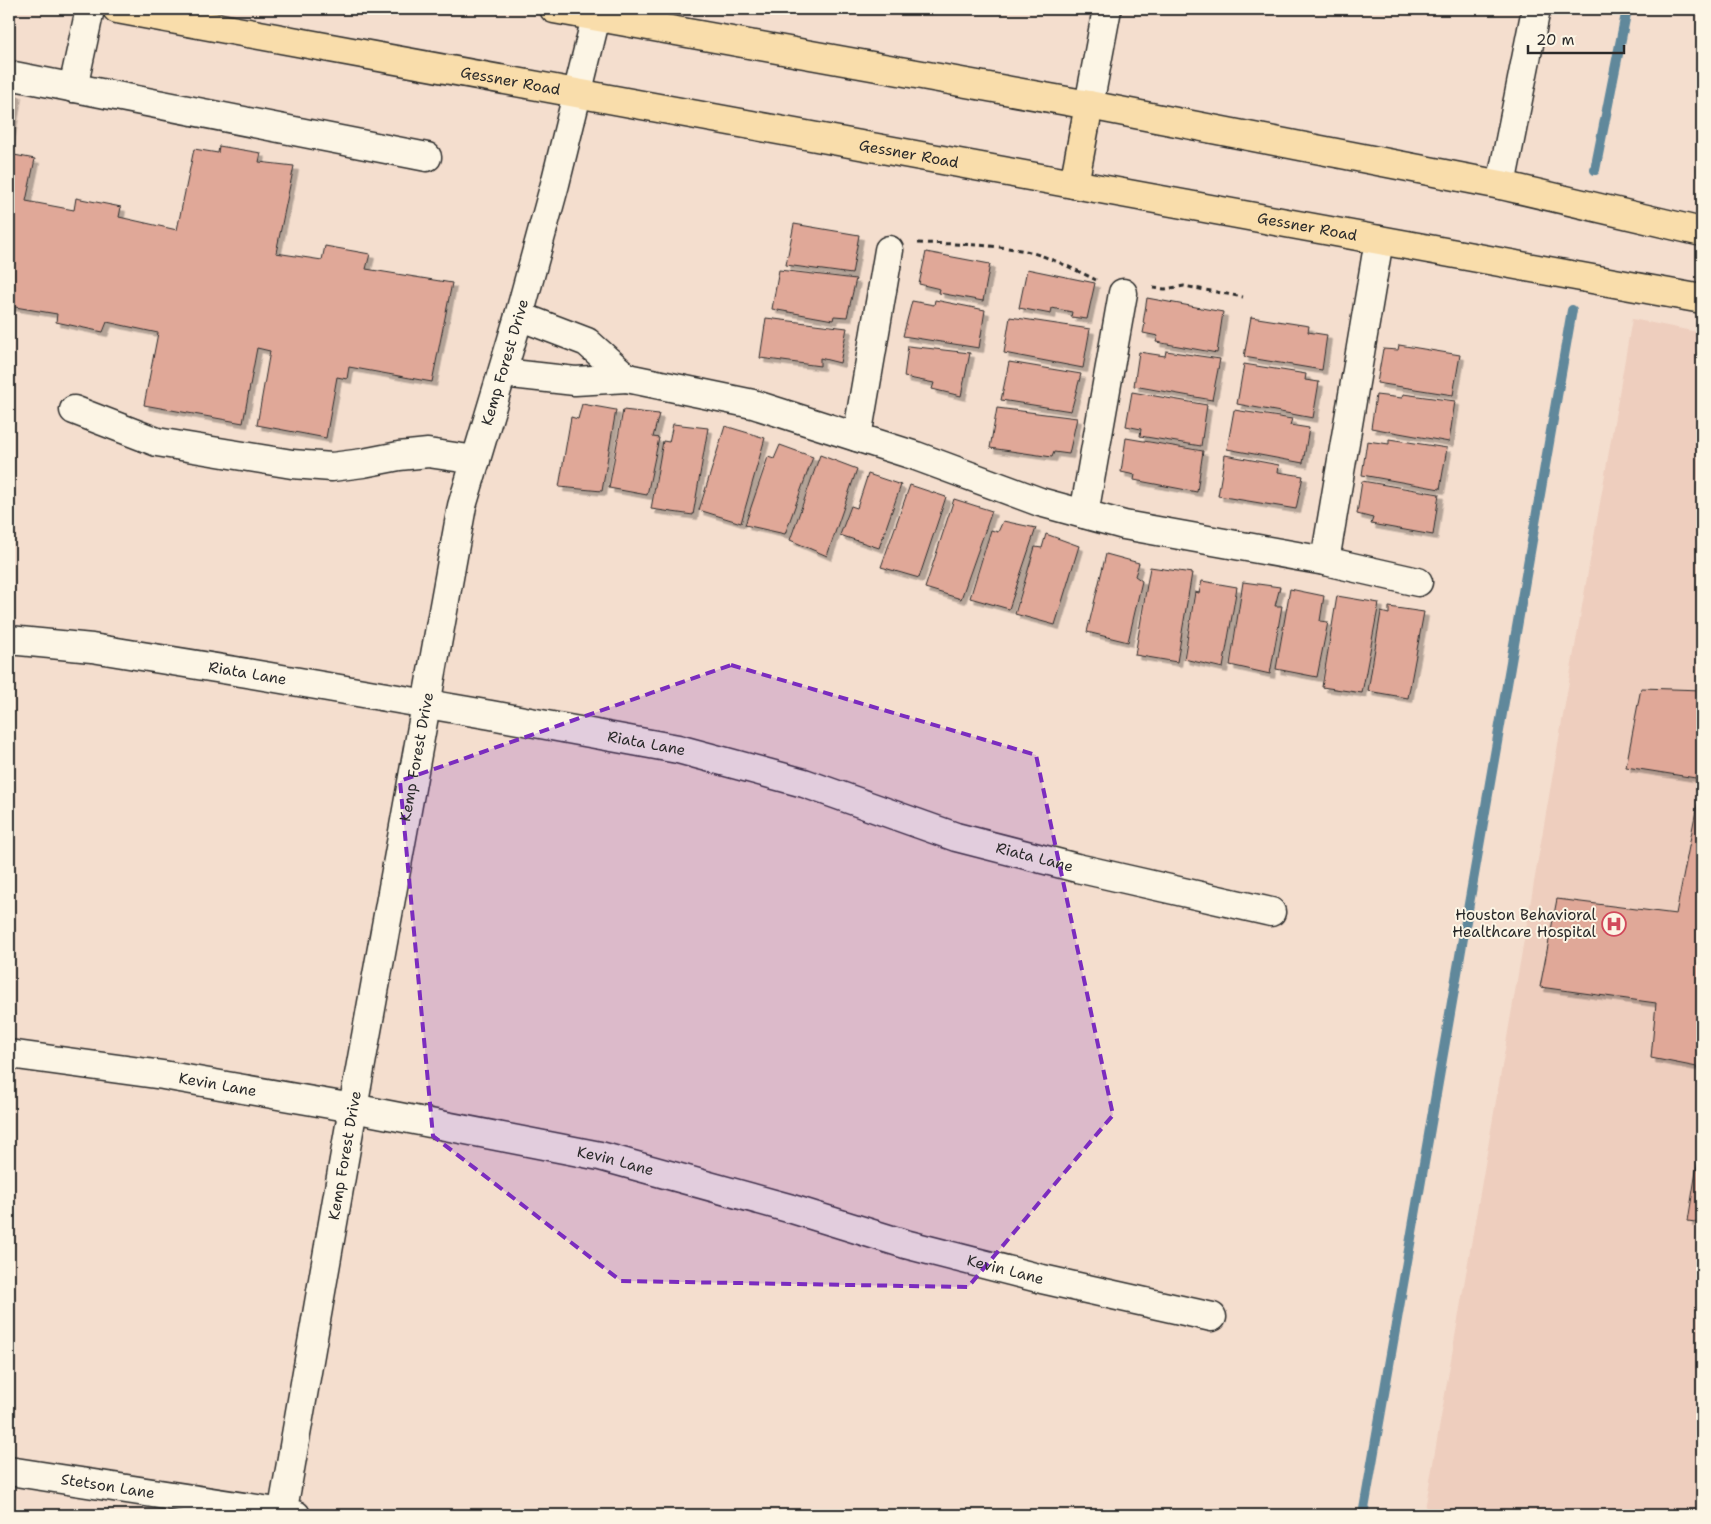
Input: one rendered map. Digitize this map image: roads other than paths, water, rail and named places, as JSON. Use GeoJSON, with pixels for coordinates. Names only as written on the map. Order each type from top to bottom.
{"type":"FeatureCollection","features":[{"type":"Feature","properties":{"kind":"main road","name":"Gessner Road"},"geometry":{"type":"LineString","coordinates":[[116,9],[1702,299]]}},
{"type":"Feature","properties":{"kind":"main road"},"geometry":{"type":"LineString","coordinates":[[554,9],[597,13],[1089,105],[1501,185],[1702,232]]}},
{"type":"Feature","properties":{"kind":"main road"},"geometry":{"type":"LineString","coordinates":[[1074,184],[1089,105]]}},
{"type":"Feature","properties":{"kind":"street"},"geometry":{"type":"LineString","coordinates":[[73,88],[90,9]]}},
{"type":"Feature","properties":{"kind":"street"},"geometry":{"type":"LineString","coordinates":[[1089,105],[1107,9]]}},
{"type":"Feature","properties":{"kind":"street"},"geometry":{"type":"LineString","coordinates":[[1501,185],[1536,9]]}},
{"type":"Feature","properties":{"kind":"street","name":"Kemp Forest Drive"},"geometry":{"type":"LineString","coordinates":[[287,1514],[353,1108],[462,506],[519,316],[555,184],[597,13]]}},
{"type":"Feature","properties":{"kind":"street"},"geometry":{"type":"LineString","coordinates":[[9,75],[427,157]]}},
{"type":"Feature","properties":{"kind":"street"},"geometry":{"type":"LineString","coordinates":[[1325,561],[1379,240]]}},
{"type":"Feature","properties":{"kind":"street"},"geometry":{"type":"LineString","coordinates":[[857,437],[889,250]]}},
{"type":"Feature","properties":{"kind":"street"},"geometry":{"type":"LineString","coordinates":[[1084,514],[1123,293]]}},
{"type":"Feature","properties":{"kind":"street"},"geometry":{"type":"LineString","coordinates":[[519,316],[588,342],[627,378]]}},
{"type":"Feature","properties":{"kind":"street"},"geometry":{"type":"LineString","coordinates":[[503,373],[575,381],[627,378],[754,404],[916,456],[1040,502],[1124,525],[1325,561],[1418,582]]}},
{"type":"Feature","properties":{"kind":"street"},"geometry":{"type":"LineString","coordinates":[[74,410],[157,442],[292,464],[332,467],[428,453],[476,460]]}},
{"type":"Feature","properties":{"kind":"street","name":"Riata Lane"},"geometry":{"type":"LineString","coordinates":[[9,640],[92,648],[491,715],[678,749],[804,783],[956,837],[1077,868],[1271,912]]}},
{"type":"Feature","properties":{"kind":"street","name":"Kevin Lane"},"geometry":{"type":"LineString","coordinates":[[9,1054],[163,1075],[353,1108],[600,1156],[792,1209],[905,1244],[1042,1279],[1212,1317]]}},
{"type":"Feature","properties":{"kind":"street","name":"Stetson Lane"},"geometry":{"type":"LineString","coordinates":[[9,1471],[287,1514]]}},
{"type":"Feature","properties":{"kind":"waterway"},"geometry":{"type":"LineString","coordinates":[[1595,170],[1627,9]]}},
{"type":"Feature","properties":{"kind":"waterway"},"geometry":{"type":"LineString","coordinates":[[1363,1515],[1572,310]]}},
{"type":"Feature","properties":{"kind":"place","name":"Houston Behavioral Healthcare Hospital"},"geometry":{"type":"Point","coordinates":[1614,924]}}]}
